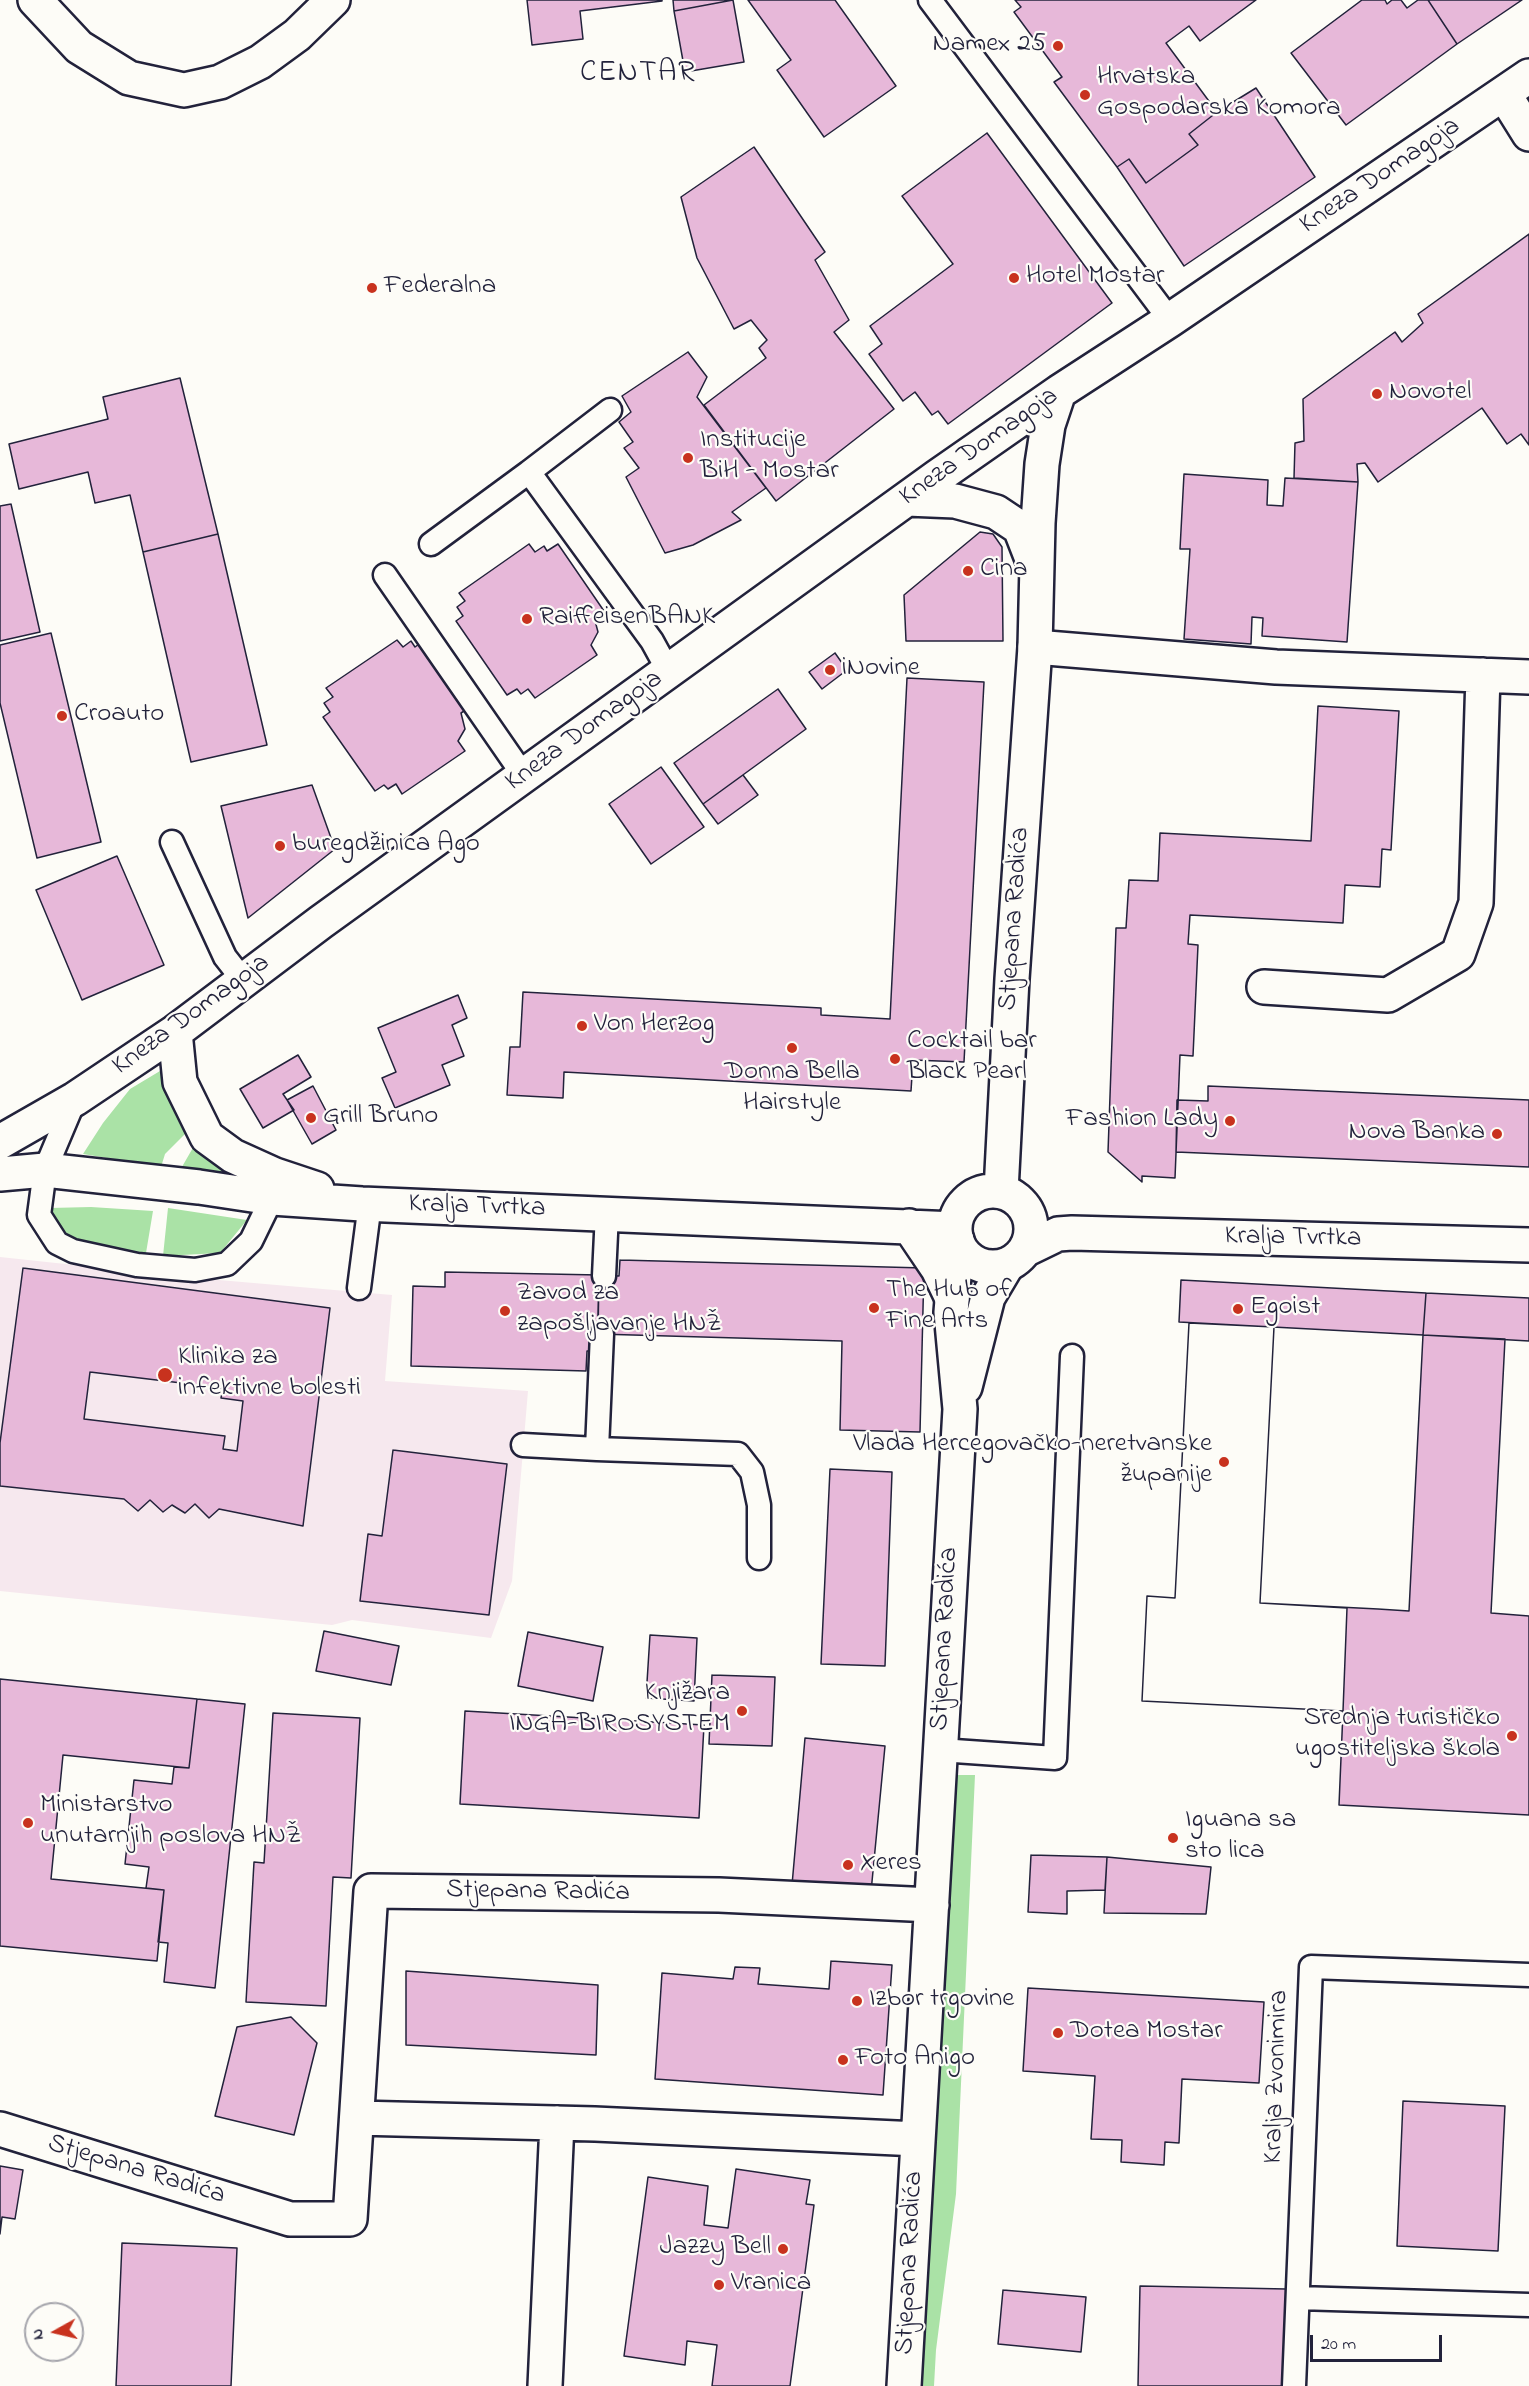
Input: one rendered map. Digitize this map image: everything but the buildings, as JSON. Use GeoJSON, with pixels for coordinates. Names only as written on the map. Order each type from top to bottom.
{"type":"FeatureCollection","features":[{"type":"Feature","properties":{"kind":"street"},"geometry":{"type":"LineString","coordinates":[[35,0],[79,46],[129,78],[184,90],[220,82],[260,62],[297,35],[333,0]]}},
{"type":"Feature","properties":{"kind":"street","name":"Kneza Domagoja"},"geometry":{"type":"LineString","coordinates":[[0,1142],[75,1099],[175,1032],[243,980],[907,499],[1059,392],[1170,320],[1516,85],[1529,134]]}},
{"type":"Feature","properties":{"kind":"street","name":"Stjepana Radića"},"geometry":{"type":"LineString","coordinates":[[1001,1191],[1012,979],[1035,647],[1036,571],[1042,464],[1048,426],[1059,392]]}},
{"type":"Feature","properties":{"kind":"street","name":"Stjepana Radića"},"geometry":{"type":"LineString","coordinates":[[907,499],[956,501],[996,512],[1020,528],[1036,571]]}},
{"type":"Feature","properties":{"kind":"street"},"geometry":{"type":"LineString","coordinates":[[1035,647],[1276,667],[1529,677]]}},
{"type":"Feature","properties":{"kind":"street"},"geometry":{"type":"LineString","coordinates":[[1264,987],[1388,995],[1458,954],[1476,903],[1483,675]]}},
{"type":"Feature","properties":{"kind":"street"},"geometry":{"type":"LineString","coordinates":[[175,1032],[180,1082],[207,1137],[233,1156],[275,1175],[366,1203]]}},
{"type":"Feature","properties":{"kind":"street","name":"Kralja Tvrtka"},"geometry":{"type":"LineString","coordinates":[[0,1174],[45,1170],[199,1187],[272,1198],[909,1226],[956,1235]]}},
{"type":"Feature","properties":{"kind":"street"},"geometry":{"type":"LineString","coordinates":[[1016,1258],[1030,1239],[1029,1216],[1023,1205],[1012,1196],[1001,1191],[987,1191],[969,1200],[957,1216],[956,1235],[962,1252],[982,1266],[995,1268],[1016,1258],[1058,1234],[1029,1216]]}},
{"type":"Feature","properties":{"kind":"street"},"geometry":{"type":"LineString","coordinates":[[909,1226],[938,1269],[952,1298]]}},
{"type":"Feature","properties":{"kind":"street","name":"Kralja Tvrtka"},"geometry":{"type":"LineString","coordinates":[[1058,1234],[1529,1245]]}},
{"type":"Feature","properties":{"kind":"street","name":"Stjepana Radića"},"geometry":{"type":"LineString","coordinates":[[904,2386],[960,1409],[953,1341],[952,1298],[956,1235]]}},
{"type":"Feature","properties":{"kind":"street","name":"Stjepana Radića"},"geometry":{"type":"LineString","coordinates":[[960,1409],[988,1298],[1016,1258]]}},
{"type":"Feature","properties":{"kind":"street","name":"Stjepana Radića"},"geometry":{"type":"LineString","coordinates":[[0,2129],[290,2219],[350,2219],[371,1891],[719,1895],[932,1905]]}},
{"type":"Feature","properties":{"kind":"street","name":"Stjepana Radića"},"geometry":{"type":"LineString","coordinates":[[357,2118],[558,2123],[918,2139]]}},
{"type":"Feature","properties":{"kind":"street"},"geometry":{"type":"LineString","coordinates":[[545,2386],[558,2123]]}},
{"type":"Feature","properties":{"kind":"lane"},"geometry":{"type":"LineString","coordinates":[[930,0],[1170,320]]}},
{"type":"Feature","properties":{"kind":"lane"},"geometry":{"type":"LineString","coordinates":[[431,544],[610,410]]}},
{"type":"Feature","properties":{"kind":"lane"},"geometry":{"type":"LineString","coordinates":[[529,471],[652,640],[669,672]]}},
{"type":"Feature","properties":{"kind":"lane"},"geometry":{"type":"LineString","coordinates":[[385,575],[524,776]]}},
{"type":"Feature","properties":{"kind":"lane"},"geometry":{"type":"LineString","coordinates":[[172,842],[225,957],[243,980]]}},
{"type":"Feature","properties":{"kind":"lane"},"geometry":{"type":"LineString","coordinates":[[75,1099],[45,1170],[39,1215],[57,1243],[73,1251],[137,1265],[195,1270],[227,1264],[251,1241],[272,1198]]}},
{"type":"Feature","properties":{"kind":"lane"},"geometry":{"type":"LineString","coordinates":[[359,1288],[366,1203]]}},
{"type":"Feature","properties":{"kind":"lane"},"geometry":{"type":"LineString","coordinates":[[604,1276],[607,1213]]}},
{"type":"Feature","properties":{"kind":"lane"},"geometry":{"type":"LineString","coordinates":[[597,1449],[602,1334]]}},
{"type":"Feature","properties":{"kind":"lane"},"geometry":{"type":"LineString","coordinates":[[940,1750],[1054,1758],[1072,1356]]}},
{"type":"Feature","properties":{"kind":"lane"},"geometry":{"type":"LineString","coordinates":[[523,1445],[738,1454],[752,1472],[759,1505],[759,1558]]}},
{"type":"Feature","properties":{"kind":"lane","name":"Kralja Zvonimira"},"geometry":{"type":"LineString","coordinates":[[1294,2386],[1311,1967],[1529,1975]]}},
{"type":"Feature","properties":{"kind":"lane"},"geometry":{"type":"LineString","coordinates":[[1298,2298],[1529,2305]]}},
{"type":"Feature","properties":{"kind":"shaded area"},"geometry":{"type":"Polygon","coordinates":[[[0,1257],[196,1278],[392,1295],[385,1381],[528,1391],[512,1581],[491,1638],[352,1620],[332,1625],[0,1591],[0,1257]]]}},
{"type":"Feature","properties":{"kind":"green space"},"geometry":{"type":"Polygon","coordinates":[[[165,1068],[191,1128],[165,1154],[161,1167],[83,1154],[103,1123],[130,1089],[165,1068]]]}},
{"type":"Feature","properties":{"kind":"green space"},"geometry":{"type":"Polygon","coordinates":[[[198,1139],[250,1179],[179,1172],[198,1139]]]}},
{"type":"Feature","properties":{"kind":"green space"},"geometry":{"type":"Polygon","coordinates":[[[91,1207],[153,1211],[146,1253],[76,1243],[50,1216],[50,1208],[91,1207]]]}},
{"type":"Feature","properties":{"kind":"green space"},"geometry":{"type":"Polygon","coordinates":[[[168,1208],[247,1220],[220,1253],[163,1256],[168,1208]]]}},
{"type":"Feature","properties":{"kind":"green space"},"geometry":{"type":"Polygon","coordinates":[[[954,1775],[975,1775],[956,2194],[936,2350],[934,2386],[921,2386],[954,1775]]]}},
{"type":"Feature","properties":{"kind":"place","name":"Namex 25"},"geometry":{"type":"Point","coordinates":[1058,46]}},
{"type":"Feature","properties":{"kind":"place","name":"Hrvatska Gospodarska Komora"},"geometry":{"type":"Point","coordinates":[1085,95]}},
{"type":"Feature","properties":{"kind":"place","name":"Hotel Mostar"},"geometry":{"type":"Point","coordinates":[1014,278]}},
{"type":"Feature","properties":{"kind":"place","name":"Federalna"},"geometry":{"type":"Point","coordinates":[372,288]}},
{"type":"Feature","properties":{"kind":"place","name":"Novotel"},"geometry":{"type":"Point","coordinates":[1377,394]}},
{"type":"Feature","properties":{"kind":"place","name":"Institucije BiH - Mostar"},"geometry":{"type":"Point","coordinates":[688,458]}},
{"type":"Feature","properties":{"kind":"place","name":"Cina"},"geometry":{"type":"Point","coordinates":[968,571]}},
{"type":"Feature","properties":{"kind":"place","name":"RaiffeisenBANK"},"geometry":{"type":"Point","coordinates":[527,619]}},
{"type":"Feature","properties":{"kind":"place","name":"iNovine"},"geometry":{"type":"Point","coordinates":[830,670]}},
{"type":"Feature","properties":{"kind":"place","name":"Croauto"},"geometry":{"type":"Point","coordinates":[62,716]}},
{"type":"Feature","properties":{"kind":"place","name":"buregdžinica Ago"},"geometry":{"type":"Point","coordinates":[280,846]}},
{"type":"Feature","properties":{"kind":"place","name":"Von Herzog"},"geometry":{"type":"Point","coordinates":[582,1026]}},
{"type":"Feature","properties":{"kind":"place","name":"Donna Bella Hairstyle"},"geometry":{"type":"Point","coordinates":[792,1048]}},
{"type":"Feature","properties":{"kind":"place","name":"Cocktail bar Black Pearl"},"geometry":{"type":"Point","coordinates":[895,1059]}},
{"type":"Feature","properties":{"kind":"place","name":"Grill Bruno"},"geometry":{"type":"Point","coordinates":[311,1118]}},
{"type":"Feature","properties":{"kind":"place","name":"Fashion Lady"},"geometry":{"type":"Point","coordinates":[1230,1121]}},
{"type":"Feature","properties":{"kind":"place","name":"Nova Banka"},"geometry":{"type":"Point","coordinates":[1497,1134]}},
{"type":"Feature","properties":{"kind":"place","name":"The Hub of Fine Arts"},"geometry":{"type":"Point","coordinates":[874,1308]}},
{"type":"Feature","properties":{"kind":"place","name":"Egoist"},"geometry":{"type":"Point","coordinates":[1238,1309]}},
{"type":"Feature","properties":{"kind":"place","name":"Zavod za zapošljavanje HNŽ"},"geometry":{"type":"Point","coordinates":[505,1311]}},
{"type":"Feature","properties":{"kind":"place","name":"Klinika za infektivne bolesti"},"geometry":{"type":"Point","coordinates":[165,1375]}},
{"type":"Feature","properties":{"kind":"place","name":"Vlada Hercegovačko-neretvanske županije"},"geometry":{"type":"Point","coordinates":[1224,1462]}},
{"type":"Feature","properties":{"kind":"place","name":"Knjižara INGA-BIROSYSTEM"},"geometry":{"type":"Point","coordinates":[742,1711]}},
{"type":"Feature","properties":{"kind":"place","name":"Srednja turističko ugostiteljska škola"},"geometry":{"type":"Point","coordinates":[1512,1736]}},
{"type":"Feature","properties":{"kind":"place","name":"Ministarstvo unutarnjih poslova HNŽ"},"geometry":{"type":"Point","coordinates":[28,1823]}},
{"type":"Feature","properties":{"kind":"place","name":"Iguana sa sto lica"},"geometry":{"type":"Point","coordinates":[1173,1838]}},
{"type":"Feature","properties":{"kind":"place","name":"Xeres"},"geometry":{"type":"Point","coordinates":[848,1865]}},
{"type":"Feature","properties":{"kind":"place","name":"Izbor trgovine"},"geometry":{"type":"Point","coordinates":[857,2001]}},
{"type":"Feature","properties":{"kind":"place","name":"Dotea Mostar"},"geometry":{"type":"Point","coordinates":[1058,2033]}},
{"type":"Feature","properties":{"kind":"place","name":"Foto Anigo"},"geometry":{"type":"Point","coordinates":[843,2060]}},
{"type":"Feature","properties":{"kind":"place","name":"Jazzy Bell"},"geometry":{"type":"Point","coordinates":[783,2249]}},
{"type":"Feature","properties":{"kind":"place","name":"Vranica"},"geometry":{"type":"Point","coordinates":[719,2285]}},
{"type":"Feature","properties":{"kind":"district","name":"CENTAR"},"geometry":{"type":"Point","coordinates":[638,75]}}]}
